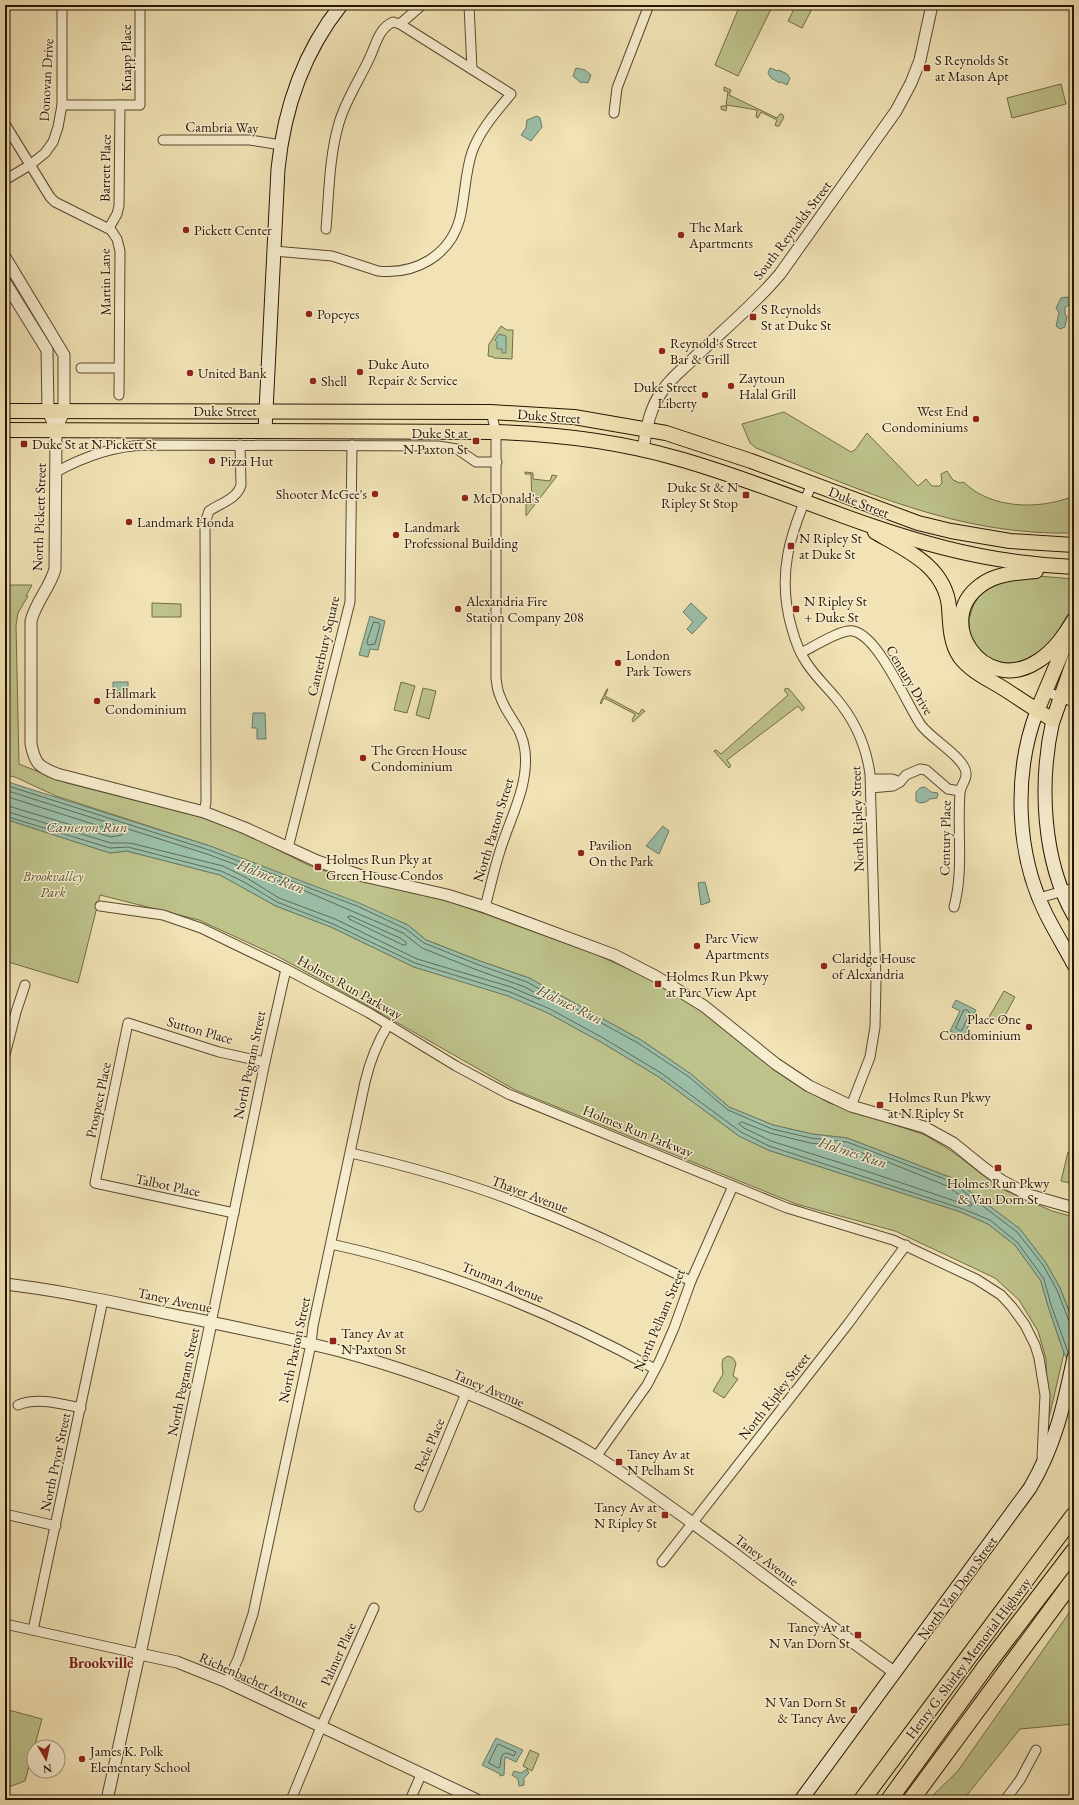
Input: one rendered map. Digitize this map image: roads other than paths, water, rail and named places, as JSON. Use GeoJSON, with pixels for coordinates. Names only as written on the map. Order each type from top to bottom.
{"type":"FeatureCollection","features":[{"type":"Feature","properties":{"kind":"highway","name":"Henry G. Shirley Memorial Highway"},"geometry":{"type":"LineString","coordinates":[[862,1800],[1074,1515]]}},
{"type":"Feature","properties":{"kind":"highway"},"geometry":{"type":"LineString","coordinates":[[889,1800],[981,1672],[1074,1551]]}},
{"type":"Feature","properties":{"kind":"highway"},"geometry":{"type":"LineString","coordinates":[[911,1800],[1074,1579]]}},
{"type":"Feature","properties":{"kind":"main road"},"geometry":{"type":"LineString","coordinates":[[265,431],[281,145],[290,105],[306,62],[318,37],[341,5]]}},
{"type":"Feature","properties":{"kind":"main road","name":"Duke Street"},"geometry":{"type":"LineString","coordinates":[[5,411],[497,412],[574,416],[666,433],[702,444],[886,513],[938,528],[1010,541],[1074,545]]}},
{"type":"Feature","properties":{"kind":"main road","name":"Duke Street"},"geometry":{"type":"LineString","coordinates":[[5,430],[496,432],[537,433],[586,439],[642,450],[701,465],[804,502],[945,548],[1008,561],[1074,568]]}},
{"type":"Feature","properties":{"kind":"main road"},"geometry":{"type":"LineString","coordinates":[[849,517],[910,552],[930,567],[940,581],[946,596],[952,636],[959,655],[964,662],[1036,711],[1053,720]]}},
{"type":"Feature","properties":{"kind":"main road"},"geometry":{"type":"LineString","coordinates":[[1074,568],[1007,574],[996,577],[981,585],[968,599],[962,614],[963,636],[970,651],[982,663],[1010,671],[1034,664],[1049,653],[1061,640],[1074,620]]}},
{"type":"Feature","properties":{"kind":"main road"},"geometry":{"type":"LineString","coordinates":[[1074,625],[1044,691],[1029,729],[1020,782],[1023,834],[1030,868],[1039,898],[1046,914],[1074,965]]}},
{"type":"Feature","properties":{"kind":"main road"},"geometry":{"type":"LineString","coordinates":[[1074,660],[1053,720],[1046,757],[1045,801],[1049,841],[1068,890],[1074,916]]}},
{"type":"Feature","properties":{"kind":"main road","name":"North Van Dorn Street"},"geometry":{"type":"LineString","coordinates":[[801,1800],[1009,1517],[1040,1471],[1058,1427],[1074,1357]]}},
{"type":"Feature","properties":{"kind":"street","name":"Donovan Drive"},"geometry":{"type":"LineString","coordinates":[[5,180],[30,165],[45,153],[53,142],[60,122],[62,105],[62,5]]}},
{"type":"Feature","properties":{"kind":"street","name":"Knapp Place"},"geometry":{"type":"LineString","coordinates":[[62,105],[140,105],[140,5]]}},
{"type":"Feature","properties":{"kind":"street"},"geometry":{"type":"LineString","coordinates":[[400,24],[422,5]]}},
{"type":"Feature","properties":{"kind":"street"},"geometry":{"type":"LineString","coordinates":[[469,5],[472,69]]}},
{"type":"Feature","properties":{"kind":"street"},"geometry":{"type":"LineString","coordinates":[[614,113],[617,88],[649,5]]}},
{"type":"Feature","properties":{"kind":"street","name":"South Reynolds Street"},"geometry":{"type":"LineString","coordinates":[[642,450],[646,429],[662,390],[774,281],[882,133],[911,83],[920,60],[932,5]]}},
{"type":"Feature","properties":{"kind":"street"},"geometry":{"type":"LineString","coordinates":[[274,251],[332,256],[378,271],[386,272],[404,271],[417,267],[428,261],[447,243],[457,227],[462,209],[469,164],[475,145],[485,127],[511,94],[400,24],[393,22],[388,25],[374,43],[371,55],[346,102],[339,123],[332,159],[326,229]]}},
{"type":"Feature","properties":{"kind":"street","name":"Barrett Place"},"geometry":{"type":"LineString","coordinates":[[109,228],[117,214],[119,206],[120,105]]}},
{"type":"Feature","properties":{"kind":"street","name":"Martin Lane"},"geometry":{"type":"LineString","coordinates":[[5,124],[52,200],[109,228],[117,239],[120,251],[119,395]]}},
{"type":"Feature","properties":{"kind":"street","name":"Cambria Way"},"geometry":{"type":"LineString","coordinates":[[163,140],[250,140],[281,145]]}},
{"type":"Feature","properties":{"kind":"street"},"geometry":{"type":"LineString","coordinates":[[5,257],[63,351],[65,361],[64,411],[56,430]]}},
{"type":"Feature","properties":{"kind":"street"},"geometry":{"type":"LineString","coordinates":[[5,282],[47,350],[48,411],[56,430]]}},
{"type":"Feature","properties":{"kind":"street"},"geometry":{"type":"LineString","coordinates":[[81,368],[119,368]]}},
{"type":"Feature","properties":{"kind":"street","name":"North Paxton Street"},"geometry":{"type":"LineString","coordinates":[[485,907],[500,851],[521,793],[526,766],[522,736],[499,696],[496,678],[497,412]]}},
{"type":"Feature","properties":{"kind":"street","name":"North Pickett Street"},"geometry":{"type":"LineString","coordinates":[[56,430],[55,569],[50,584],[37,603],[31,621],[31,744],[35,759],[39,765],[57,774],[204,812]]}},
{"type":"Feature","properties":{"kind":"street"},"geometry":{"type":"LineString","coordinates":[[240,445],[241,484],[239,490],[229,500],[209,511],[205,523],[206,802],[204,812],[245,828],[316,861],[359,875],[447,895],[485,907],[602,950],[655,976],[704,1006],[790,1073],[822,1093],[851,1106],[924,1126],[953,1143],[1002,1181],[1029,1195],[1074,1208]]}},
{"type":"Feature","properties":{"kind":"street","name":"Canterbury Square"},"geometry":{"type":"LineString","coordinates":[[288,848],[350,602],[352,445]]}},
{"type":"Feature","properties":{"kind":"street"},"geometry":{"type":"LineString","coordinates":[[56,472],[97,453],[126,446],[444,446],[461,451],[476,462],[496,462]]}},
{"type":"Feature","properties":{"kind":"street","name":"North Ripley Street"},"geometry":{"type":"LineString","coordinates":[[812,484],[796,519],[788,548],[784,576],[788,614],[795,640],[810,668],[850,716],[865,747],[871,784],[876,981],[875,1027],[870,1058],[851,1106]]}},
{"type":"Feature","properties":{"kind":"street","name":"Century Drive"},"geometry":{"type":"LineString","coordinates":[[801,653],[846,631],[853,631],[865,638],[885,662],[922,725],[965,768],[966,775],[960,791]]}},
{"type":"Feature","properties":{"kind":"street"},"geometry":{"type":"LineString","coordinates":[[1044,691],[1074,702]]}},
{"type":"Feature","properties":{"kind":"street","name":"Century Place"},"geometry":{"type":"LineString","coordinates":[[871,784],[892,779],[900,782],[912,771],[926,770],[948,789],[960,791],[959,890],[954,907]]}},
{"type":"Feature","properties":{"kind":"street"},"geometry":{"type":"LineString","coordinates":[[1039,898],[1068,890]]}},
{"type":"Feature","properties":{"kind":"street","name":"Holmes Run Parkway"},"geometry":{"type":"LineString","coordinates":[[100,906],[163,915],[182,920],[222,937],[363,1010],[477,1078],[508,1094],[803,1214],[876,1234],[906,1245],[976,1279],[1001,1295],[1020,1316],[1035,1345],[1043,1377],[1045,1395],[1045,1418],[1040,1471]]}},
{"type":"Feature","properties":{"kind":"street","name":"North Pegram Street"},"geometry":{"type":"LineString","coordinates":[[107,1800],[136,1664],[140,1654],[286,969]]}},
{"type":"Feature","properties":{"kind":"street"},"geometry":{"type":"LineString","coordinates":[[5,1055],[7,1038],[25,985]]}},
{"type":"Feature","properties":{"kind":"street","name":"Sutton Place"},"geometry":{"type":"LineString","coordinates":[[128,1023],[219,1052],[265,1062]]}},
{"type":"Feature","properties":{"kind":"street","name":"Prospect Place"},"geometry":{"type":"LineString","coordinates":[[95,1183],[128,1023]]}},
{"type":"Feature","properties":{"kind":"street","name":"North Paxton Street"},"geometry":{"type":"LineString","coordinates":[[227,1682],[238,1659],[253,1614],[311,1344],[313,1326],[371,1059],[388,1025]]}},
{"type":"Feature","properties":{"kind":"street","name":"Thayer Avenue"},"geometry":{"type":"LineString","coordinates":[[351,1153],[422,1171],[502,1196],[565,1222],[691,1281]]}},
{"type":"Feature","properties":{"kind":"street","name":"Talbot Place"},"geometry":{"type":"LineString","coordinates":[[95,1183],[234,1213]]}},
{"type":"Feature","properties":{"kind":"street","name":"North Pelham Street"},"geometry":{"type":"LineString","coordinates":[[596,1457],[647,1385],[674,1328],[691,1281],[733,1186]]}},
{"type":"Feature","properties":{"kind":"street","name":"Truman Avenue"},"geometry":{"type":"LineString","coordinates":[[331,1244],[434,1271],[484,1289],[544,1313],[655,1369]]}},
{"type":"Feature","properties":{"kind":"street","name":"North Ripley Street"},"geometry":{"type":"LineString","coordinates":[[662,1562],[848,1324],[906,1245]]}},
{"type":"Feature","properties":{"kind":"street","name":"Taney Avenue"},"geometry":{"type":"LineString","coordinates":[[5,1284],[29,1286],[103,1300],[311,1344],[420,1375],[466,1393],[544,1429],[596,1457],[692,1523],[894,1672]]}},
{"type":"Feature","properties":{"kind":"street","name":"North Pryor Street"},"geometry":{"type":"LineString","coordinates":[[33,1630],[103,1300]]}},
{"type":"Feature","properties":{"kind":"street","name":"Peele Place"},"geometry":{"type":"LineString","coordinates":[[419,1507],[466,1393]]}},
{"type":"Feature","properties":{"kind":"street"},"geometry":{"type":"LineString","coordinates":[[18,1405],[42,1401],[81,1408]]}},
{"type":"Feature","properties":{"kind":"street"},"geometry":{"type":"LineString","coordinates":[[5,1514],[56,1526]]}},
{"type":"Feature","properties":{"kind":"street","name":"Palmer Place"},"geometry":{"type":"LineString","coordinates":[[291,1800],[321,1727],[374,1608]]}},
{"type":"Feature","properties":{"kind":"street","name":"Richenbacher Avenue"},"geometry":{"type":"LineString","coordinates":[[5,1624],[177,1662],[227,1682],[421,1775],[477,1800]]}},
{"type":"Feature","properties":{"kind":"street"},"geometry":{"type":"LineString","coordinates":[[1005,1800],[1020,1780],[1036,1750]]}},
{"type":"Feature","properties":{"kind":"street"},"geometry":{"type":"LineString","coordinates":[[410,1800],[421,1775]]}},
{"type":"Feature","properties":{"kind":"water"},"geometry":{"type":"Polygon","coordinates":[[[576,68],[585,70],[591,75],[588,83],[581,83],[573,76],[576,68]]]}},
{"type":"Feature","properties":{"kind":"water"},"geometry":{"type":"Polygon","coordinates":[[[770,68],[787,74],[790,78],[787,85],[771,78],[768,73],[770,68]]]}},
{"type":"Feature","properties":{"kind":"water"},"geometry":{"type":"Polygon","coordinates":[[[537,116],[540,118],[542,127],[531,141],[521,135],[526,128],[527,120],[537,116]]]}},
{"type":"Feature","properties":{"kind":"water"},"geometry":{"type":"Polygon","coordinates":[[[1067,297],[1070,299],[1069,305],[1065,307],[1065,314],[1067,317],[1065,327],[1060,329],[1056,326],[1059,313],[1056,308],[1061,298],[1067,297]]]}},
{"type":"Feature","properties":{"kind":"water"},"geometry":{"type":"Polygon","coordinates":[[[499,334],[506,336],[506,353],[502,353],[502,349],[497,349],[497,342],[495,340],[499,334]]]}},
{"type":"Feature","properties":{"kind":"water"},"geometry":{"type":"Polygon","coordinates":[[[691,603],[707,618],[692,634],[687,629],[693,622],[683,612],[691,603]]]}},
{"type":"Feature","properties":{"kind":"water"},"geometry":{"type":"Polygon","coordinates":[[[370,616],[385,621],[378,650],[370,649],[368,657],[359,655],[370,616]]]}},
{"type":"Feature","properties":{"kind":"water"},"geometry":{"type":"Polygon","coordinates":[[[113,682],[128,682],[128,696],[120,696],[120,691],[113,691],[113,682]]]}},
{"type":"Feature","properties":{"kind":"water"},"geometry":{"type":"Polygon","coordinates":[[[253,713],[265,713],[266,739],[257,739],[257,728],[252,728],[253,713]]]}},
{"type":"Feature","properties":{"kind":"water","name":"Cameron Run"},"geometry":{"type":"Polygon","coordinates":[[[5,781],[210,846],[359,903],[408,925],[426,940],[529,978],[641,1040],[691,1074],[729,1107],[773,1125],[812,1134],[847,1138],[952,1178],[1020,1229],[1046,1263],[1060,1288],[1074,1324],[1074,1374],[1064,1353],[1041,1281],[1015,1245],[988,1224],[961,1212],[768,1150],[739,1136],[659,1077],[601,1042],[548,1013],[508,996],[414,967],[331,927],[276,906],[220,875],[127,851],[110,853],[5,819],[5,781]]]}},
{"type":"Feature","properties":{"kind":"water"},"geometry":{"type":"Polygon","coordinates":[[[925,787],[931,792],[938,793],[937,798],[920,803],[916,801],[916,792],[920,788],[925,787]]]}},
{"type":"Feature","properties":{"kind":"water"},"geometry":{"type":"Polygon","coordinates":[[[663,826],[669,831],[659,854],[646,846],[663,826]]]}},
{"type":"Feature","properties":{"kind":"water"},"geometry":{"type":"Polygon","coordinates":[[[705,882],[710,902],[701,905],[698,883],[705,882]]]}},
{"type":"Feature","properties":{"kind":"water"},"geometry":{"type":"Polygon","coordinates":[[[956,1000],[976,1010],[966,1031],[973,1035],[970,1041],[950,1031],[960,1011],[952,1007],[956,1000]]]}},
{"type":"Feature","properties":{"kind":"water"},"geometry":{"type":"Polygon","coordinates":[[[496,1738],[523,1750],[516,1762],[505,1757],[504,1775],[500,1776],[500,1774],[482,1765],[496,1738]]]}},
{"type":"Feature","properties":{"kind":"water"},"geometry":{"type":"Polygon","coordinates":[[[527,1769],[529,1773],[524,1778],[524,1785],[519,1786],[518,1779],[512,1775],[514,1771],[521,1773],[527,1769]]]}},
{"type":"Feature","properties":{"kind":"place","name":"S Reynolds St at Mason Apt"},"geometry":{"type":"Point","coordinates":[927,68]}},
{"type":"Feature","properties":{"kind":"place","name":"Pickett Center"},"geometry":{"type":"Point","coordinates":[186,230]}},
{"type":"Feature","properties":{"kind":"place","name":"The Mark Apartments"},"geometry":{"type":"Point","coordinates":[681,235]}},
{"type":"Feature","properties":{"kind":"place","name":"Popeyes"},"geometry":{"type":"Point","coordinates":[309,314]}},
{"type":"Feature","properties":{"kind":"place","name":"S Reynolds St at Duke St"},"geometry":{"type":"Point","coordinates":[753,317]}},
{"type":"Feature","properties":{"kind":"place","name":"Reynold's Street Bar & Grill"},"geometry":{"type":"Point","coordinates":[662,351]}},
{"type":"Feature","properties":{"kind":"place","name":"Duke Auto Repair & Service"},"geometry":{"type":"Point","coordinates":[360,372]}},
{"type":"Feature","properties":{"kind":"place","name":"United Bank"},"geometry":{"type":"Point","coordinates":[190,373]}},
{"type":"Feature","properties":{"kind":"place","name":"Shell"},"geometry":{"type":"Point","coordinates":[313,381]}},
{"type":"Feature","properties":{"kind":"place","name":"Zaytoun Halal Grill"},"geometry":{"type":"Point","coordinates":[731,386]}},
{"type":"Feature","properties":{"kind":"place","name":"Duke Street Liberty"},"geometry":{"type":"Point","coordinates":[705,395]}},
{"type":"Feature","properties":{"kind":"place","name":"West End Condominiums"},"geometry":{"type":"Point","coordinates":[976,419]}},
{"type":"Feature","properties":{"kind":"place","name":"Duke St at N Paxton St"},"geometry":{"type":"Point","coordinates":[476,441]}},
{"type":"Feature","properties":{"kind":"place","name":"Duke St at N Pickett St"},"geometry":{"type":"Point","coordinates":[24,444]}},
{"type":"Feature","properties":{"kind":"place","name":"Pizza Hut"},"geometry":{"type":"Point","coordinates":[212,461]}},
{"type":"Feature","properties":{"kind":"place","name":"Shooter McGee's"},"geometry":{"type":"Point","coordinates":[375,494]}},
{"type":"Feature","properties":{"kind":"place","name":"Duke St & N Ripley St Stop"},"geometry":{"type":"Point","coordinates":[746,495]}},
{"type":"Feature","properties":{"kind":"place","name":"McDonald's"},"geometry":{"type":"Point","coordinates":[465,498]}},
{"type":"Feature","properties":{"kind":"place","name":"Landmark Honda"},"geometry":{"type":"Point","coordinates":[129,522]}},
{"type":"Feature","properties":{"kind":"place","name":"Landmark Professional Building"},"geometry":{"type":"Point","coordinates":[396,535]}},
{"type":"Feature","properties":{"kind":"place","name":"N Ripley St at Duke St"},"geometry":{"type":"Point","coordinates":[791,546]}},
{"type":"Feature","properties":{"kind":"place","name":"Alexandria Fire Station Company 208"},"geometry":{"type":"Point","coordinates":[458,609]}},
{"type":"Feature","properties":{"kind":"place","name":"N Ripley St + Duke St"},"geometry":{"type":"Point","coordinates":[796,609]}},
{"type":"Feature","properties":{"kind":"place","name":"London Park Towers"},"geometry":{"type":"Point","coordinates":[618,663]}},
{"type":"Feature","properties":{"kind":"place","name":"Hallmark Condominium"},"geometry":{"type":"Point","coordinates":[97,701]}},
{"type":"Feature","properties":{"kind":"place","name":"The Green House Condominium"},"geometry":{"type":"Point","coordinates":[363,758]}},
{"type":"Feature","properties":{"kind":"place","name":"Pavilion On the Park"},"geometry":{"type":"Point","coordinates":[581,853]}},
{"type":"Feature","properties":{"kind":"place","name":"Holmes Run Pky at Green House Condos"},"geometry":{"type":"Point","coordinates":[318,867]}},
{"type":"Feature","properties":{"kind":"place","name":"Parc View Apartments"},"geometry":{"type":"Point","coordinates":[697,946]}},
{"type":"Feature","properties":{"kind":"place","name":"Claridge House of Alexandria"},"geometry":{"type":"Point","coordinates":[824,966]}},
{"type":"Feature","properties":{"kind":"place","name":"Holmes Run Pkwy at Parc View Apt"},"geometry":{"type":"Point","coordinates":[658,984]}},
{"type":"Feature","properties":{"kind":"place","name":"Place One Condominium"},"geometry":{"type":"Point","coordinates":[1029,1027]}},
{"type":"Feature","properties":{"kind":"place","name":"Holmes Run Pkwy at N Ripley St"},"geometry":{"type":"Point","coordinates":[880,1105]}},
{"type":"Feature","properties":{"kind":"place","name":"Holmes Run Pkwy & Van Dorn St"},"geometry":{"type":"Point","coordinates":[998,1168]}},
{"type":"Feature","properties":{"kind":"place","name":"Taney Av at N Paxton St"},"geometry":{"type":"Point","coordinates":[333,1341]}},
{"type":"Feature","properties":{"kind":"place","name":"Taney Av at N Pelham St"},"geometry":{"type":"Point","coordinates":[619,1462]}},
{"type":"Feature","properties":{"kind":"place","name":"Taney Av at N Ripley St"},"geometry":{"type":"Point","coordinates":[665,1515]}},
{"type":"Feature","properties":{"kind":"place","name":"Taney Av at N Van Dorn St"},"geometry":{"type":"Point","coordinates":[858,1635]}},
{"type":"Feature","properties":{"kind":"place","name":"N Van Dorn St & Taney Ave"},"geometry":{"type":"Point","coordinates":[854,1710]}},
{"type":"Feature","properties":{"kind":"place","name":"James K. Polk Elementary School"},"geometry":{"type":"Point","coordinates":[82,1759]}},
{"type":"Feature","properties":{"kind":"district","name":"Brookville"},"geometry":{"type":"Point","coordinates":[101,1662]}},
{"type":"Feature","properties":{"kind":"park label","name":"Brookvalley Park"},"geometry":{"type":"Point","coordinates":[53,884]}},
{"type":"Feature","properties":{"kind":"water label","name":"Holmes Run"},"geometry":{"type":"Point","coordinates":[271,876]}},
{"type":"Feature","properties":{"kind":"water label","name":"Holmes Run"},"geometry":{"type":"Point","coordinates":[570,1004]}},
{"type":"Feature","properties":{"kind":"water label","name":"Holmes Run"},"geometry":{"type":"Point","coordinates":[853,1152]}}]}
